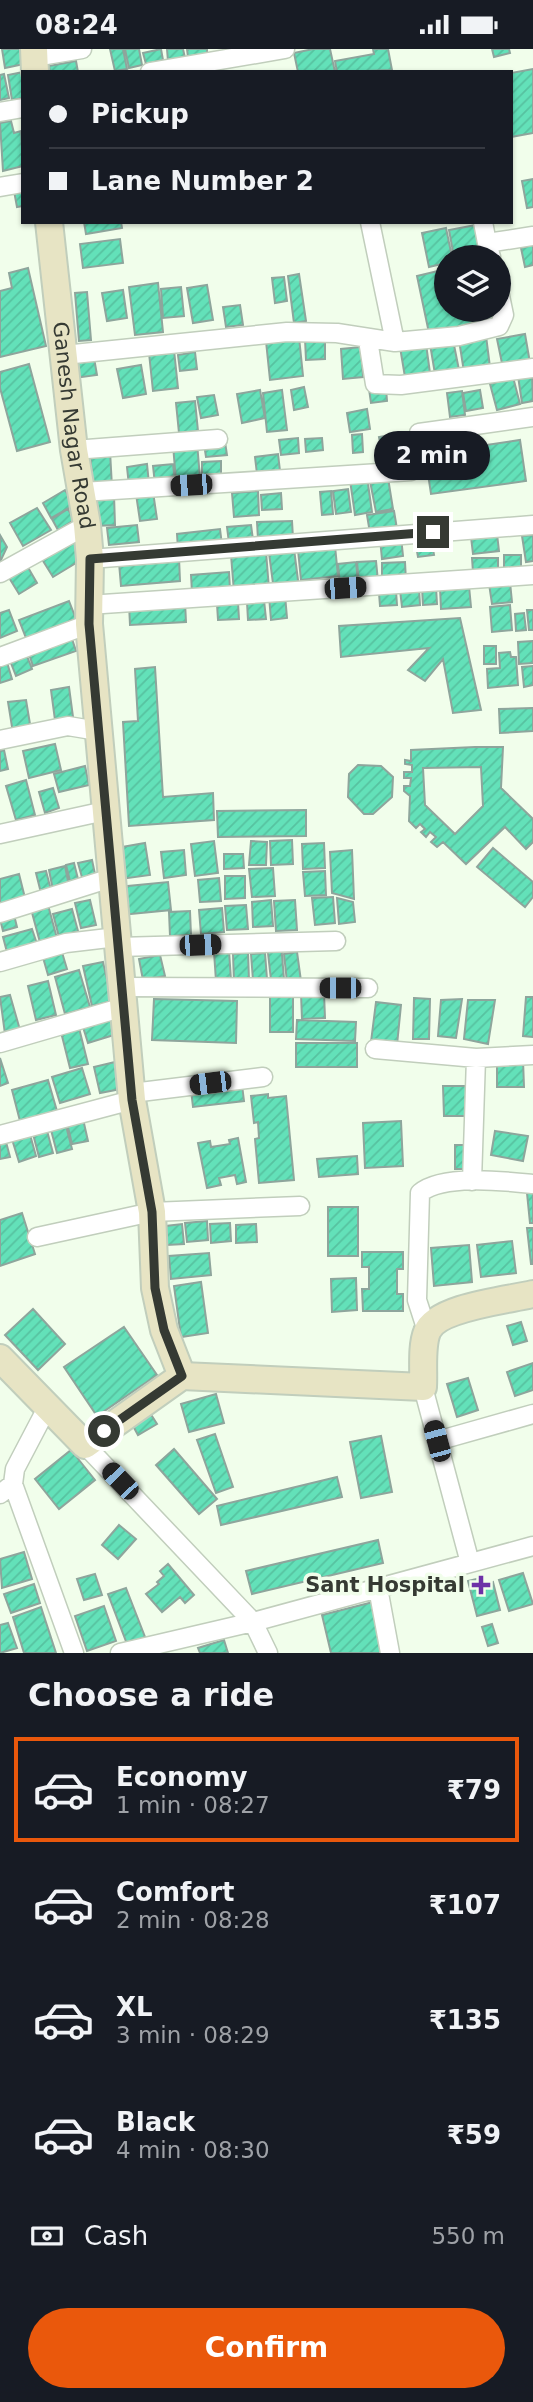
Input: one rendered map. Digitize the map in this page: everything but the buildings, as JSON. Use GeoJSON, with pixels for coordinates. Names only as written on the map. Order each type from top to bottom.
{"type":"FeatureCollection","features":[{"type":"Feature","properties":{"kind":"street"},"geometry":{"type":"LineString","coordinates":[[34,59],[82,49]]}},
{"type":"Feature","properties":{"kind":"street"},"geometry":{"type":"LineString","coordinates":[[172,70],[240,64],[285,49]]}},
{"type":"Feature","properties":{"kind":"street"},"geometry":{"type":"LineString","coordinates":[[0,112],[21,108]]}},
{"type":"Feature","properties":{"kind":"street"},"geometry":{"type":"LineString","coordinates":[[0,187],[21,183]]}},
{"type":"Feature","properties":{"kind":"street","name":"Ganesh Nagar Road"},"geometry":{"type":"LineString","coordinates":[[49,224],[74,450],[87,525],[90,559],[89,614],[104,811],[132,1096],[152,1212],[155,1288],[164,1330],[182,1376]]}},
{"type":"Feature","properties":{"kind":"street"},"geometry":{"type":"LineString","coordinates":[[370,224],[395,342]]}},
{"type":"Feature","properties":{"kind":"street"},"geometry":{"type":"LineString","coordinates":[[483,224],[488,245]]}},
{"type":"Feature","properties":{"kind":"street"},"geometry":{"type":"LineString","coordinates":[[505,245],[533,236]]}},
{"type":"Feature","properties":{"kind":"street"},"geometry":{"type":"LineString","coordinates":[[64,355],[287,332],[337,333],[395,342],[492,330],[498,322]]}},
{"type":"Feature","properties":{"kind":"street"},"geometry":{"type":"LineString","coordinates":[[368,339],[375,384],[401,385],[533,368]]}},
{"type":"Feature","properties":{"kind":"street"},"geometry":{"type":"LineString","coordinates":[[82,492],[411,471],[419,459],[419,433],[533,417]]}},
{"type":"Feature","properties":{"kind":"street"},"geometry":{"type":"LineString","coordinates":[[74,450],[218,439]]}},
{"type":"Feature","properties":{"kind":"street"},"geometry":{"type":"LineString","coordinates":[[0,573],[87,525]]}},
{"type":"Feature","properties":{"kind":"street"},"geometry":{"type":"LineString","coordinates":[[90,559],[533,525]]}},
{"type":"Feature","properties":{"kind":"street"},"geometry":{"type":"LineString","coordinates":[[0,657],[89,614],[533,575]]}},
{"type":"Feature","properties":{"kind":"street"},"geometry":{"type":"LineString","coordinates":[[0,740],[68,726],[98,731]]}},
{"type":"Feature","properties":{"kind":"street"},"geometry":{"type":"LineString","coordinates":[[0,834],[104,811]]}},
{"type":"Feature","properties":{"kind":"street"},"geometry":{"type":"LineString","coordinates":[[0,913],[111,878]]}},
{"type":"Feature","properties":{"kind":"street"},"geometry":{"type":"LineString","coordinates":[[0,962],[66,943],[336,941]]}},
{"type":"Feature","properties":{"kind":"street"},"geometry":{"type":"LineString","coordinates":[[0,1044],[122,997],[368,988]]}},
{"type":"Feature","properties":{"kind":"street"},"geometry":{"type":"LineString","coordinates":[[375,1049],[476,1058],[533,1055]]}},
{"type":"Feature","properties":{"kind":"street"},"geometry":{"type":"LineString","coordinates":[[472,1181],[476,1058]]}},
{"type":"Feature","properties":{"kind":"street"},"geometry":{"type":"LineString","coordinates":[[0,1135],[132,1096],[262,1077]]}},
{"type":"Feature","properties":{"kind":"street"},"geometry":{"type":"LineString","coordinates":[[470,1563],[423,1387],[427,1331],[417,1300],[420,1193],[429,1185],[472,1181],[533,1184]]}},
{"type":"Feature","properties":{"kind":"street"},"geometry":{"type":"LineString","coordinates":[[37,1237],[152,1212],[300,1206]]}},
{"type":"Feature","properties":{"kind":"street"},"geometry":{"type":"LineString","coordinates":[[427,1331],[438,1318],[462,1309],[533,1294]]}},
{"type":"Feature","properties":{"kind":"street"},"geometry":{"type":"LineString","coordinates":[[0,1358],[253,1622],[268,1653]]}},
{"type":"Feature","properties":{"kind":"street"},"geometry":{"type":"LineString","coordinates":[[85,1445],[182,1376],[423,1387]]}},
{"type":"Feature","properties":{"kind":"street"},"geometry":{"type":"LineString","coordinates":[[48,1406],[7,1477],[74,1653]]}},
{"type":"Feature","properties":{"kind":"street"},"geometry":{"type":"LineString","coordinates":[[437,1441],[533,1413]]}},
{"type":"Feature","properties":{"kind":"street"},"geometry":{"type":"LineString","coordinates":[[120,1653],[253,1622],[533,1546]]}},
{"type":"Feature","properties":{"kind":"street"},"geometry":{"type":"LineString","coordinates":[[378,1588],[390,1653]]}},
{"type":"Feature","properties":{"kind":"place","name":"Sant Hospital"},"geometry":{"type":"Point","coordinates":[481,1585]}},
{"type":"Feature","properties":{"kind":"route"},"geometry":{"type":"LineString","coordinates":[[104,1431],[182,1376],[164,1330],[155,1288],[152,1212],[132,1100],[89,624],[90,559],[433,532]]}}]}
